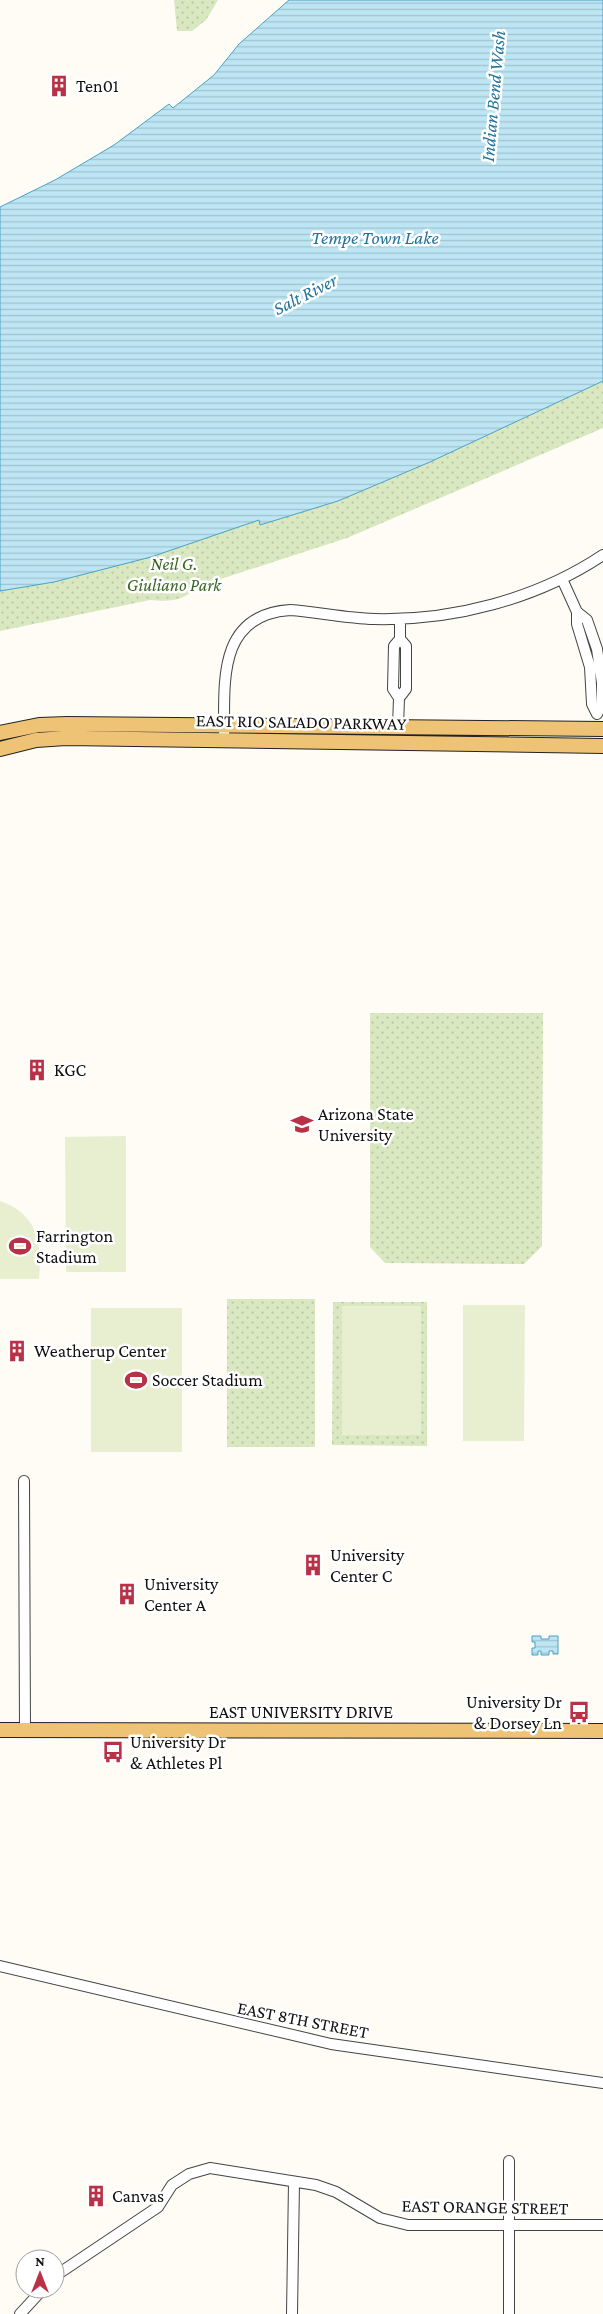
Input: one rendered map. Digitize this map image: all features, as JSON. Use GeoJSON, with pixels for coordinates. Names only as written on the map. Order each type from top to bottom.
{"type":"FeatureCollection","features":[{"type":"Feature","properties":{"kind":"main road","name":"EAST RIO SALADO PARKWAY"},"geometry":{"type":"LineString","coordinates":[[0,733],[39,725],[67,724],[600,729]]}},
{"type":"Feature","properties":{"kind":"main road","name":"EAST RIO SALADO PARKWAY"},"geometry":{"type":"LineString","coordinates":[[0,749],[36,740],[66,738],[599,746]]}},
{"type":"Feature","properties":{"kind":"main road","name":"EAST UNIVERSITY DRIVE"},"geometry":{"type":"LineString","coordinates":[[0,1730],[603,1731]]}},
{"type":"Feature","properties":{"kind":"street"},"geometry":{"type":"LineString","coordinates":[[224,740],[225,674],[228,657],[240,633],[260,618],[276,612],[290,610],[349,618],[400,619],[434,616],[497,603],[562,579],[603,555]]}},
{"type":"Feature","properties":{"kind":"street"},"geometry":{"type":"LineString","coordinates":[[562,579],[577,612],[577,624],[590,667],[592,704],[597,714],[600,729],[599,746]]}},
{"type":"Feature","properties":{"kind":"street"},"geometry":{"type":"LineString","coordinates":[[398,727],[400,698],[393,689],[394,646],[400,639],[400,619]]}},
{"type":"Feature","properties":{"kind":"street"},"geometry":{"type":"LineString","coordinates":[[24,1481],[25,1730]]}},
{"type":"Feature","properties":{"kind":"street","name":"EAST 8TH STREET"},"geometry":{"type":"LineString","coordinates":[[0,1966],[268,2031],[331,2044],[603,2083]]}},
{"type":"Feature","properties":{"kind":"street"},"geometry":{"type":"LineString","coordinates":[[508,2160],[509,2314]]}},
{"type":"Feature","properties":{"kind":"street","name":"EAST ORANGE STREET"},"geometry":{"type":"LineString","coordinates":[[65,2269],[158,2207],[172,2185],[189,2174],[210,2168],[316,2185],[336,2192],[380,2218],[408,2225],[603,2225]]}},
{"type":"Feature","properties":{"kind":"street"},"geometry":{"type":"LineString","coordinates":[[292,2314],[294,2182]]}},
{"type":"Feature","properties":{"kind":"street"},"geometry":{"type":"LineString","coordinates":[[20,2314],[34,2299]]}},
{"type":"Feature","properties":{"kind":"green space"},"geometry":{"type":"Polygon","coordinates":[[[174,0],[218,0],[206,20],[192,31],[177,31],[174,0]]]}},
{"type":"Feature","properties":{"kind":"green space","name":"Neil G. Giuliano Park"},"geometry":{"type":"Polygon","coordinates":[[[603,381],[603,428],[347,538],[199,586],[182,598],[165,601],[150,600],[0,631],[0,591],[54,582],[259,520],[260,525],[338,501],[430,462],[603,381]]]}},
{"type":"Feature","properties":{"kind":"green space"},"geometry":{"type":"Polygon","coordinates":[[[370,1013],[543,1013],[542,1246],[524,1264],[385,1263],[370,1247],[370,1013]]]}},
{"type":"Feature","properties":{"kind":"green space"},"geometry":{"type":"Polygon","coordinates":[[[126,1136],[126,1272],[66,1272],[65,1137],[126,1136]]]}},
{"type":"Feature","properties":{"kind":"green space","name":"Farrington Stadium"},"geometry":{"type":"Polygon","coordinates":[[[0,1201],[23,1214],[35,1231],[40,1253],[39,1279],[0,1279],[0,1201]]]}},
{"type":"Feature","properties":{"kind":"green space"},"geometry":{"type":"Polygon","coordinates":[[[227,1299],[315,1299],[315,1447],[227,1447],[227,1299]]]}},
{"type":"Feature","properties":{"kind":"green space"},"geometry":{"type":"Polygon","coordinates":[[[333,1302],[427,1302],[427,1446],[332,1445],[333,1302]]]}},
{"type":"Feature","properties":{"kind":"green space"},"geometry":{"type":"Polygon","coordinates":[[[463,1305],[525,1305],[524,1441],[463,1441],[463,1305]]]}},
{"type":"Feature","properties":{"kind":"green space"},"geometry":{"type":"Polygon","coordinates":[[[342,1306],[421,1306],[421,1435],[342,1435],[342,1306]]]}},
{"type":"Feature","properties":{"kind":"green space","name":"Soccer Stadium"},"geometry":{"type":"Polygon","coordinates":[[[91,1308],[182,1308],[182,1452],[91,1452],[91,1308]]]}},
{"type":"Feature","properties":{"kind":"water","name":"Tempe Town Lake"},"geometry":{"type":"Polygon","coordinates":[[[289,0],[603,0],[603,381],[430,462],[338,501],[260,525],[259,520],[151,557],[54,582],[0,591],[0,207],[55,180],[114,145],[169,104],[173,108],[214,75],[239,44],[289,0]]]}},
{"type":"Feature","properties":{"kind":"water"},"geometry":{"type":"Polygon","coordinates":[[[532,1636],[541,1636],[541,1639],[549,1639],[549,1636],[558,1636],[558,1654],[553,1654],[553,1651],[549,1651],[549,1655],[541,1655],[541,1651],[538,1651],[538,1655],[532,1655],[532,1648],[535,1648],[535,1642],[532,1642],[532,1636]]]}},
{"type":"Feature","properties":{"kind":"place","name":"Ten01"},"geometry":{"type":"Point","coordinates":[59,86]}},
{"type":"Feature","properties":{"kind":"place","name":"KGC"},"geometry":{"type":"Point","coordinates":[37,1070]}},
{"type":"Feature","properties":{"kind":"place","name":"Arizona State University"},"geometry":{"type":"Point","coordinates":[302,1124]}},
{"type":"Feature","properties":{"kind":"place","name":"Farrington Stadium"},"geometry":{"type":"Point","coordinates":[20,1246]}},
{"type":"Feature","properties":{"kind":"place","name":"Weatherup Center"},"geometry":{"type":"Point","coordinates":[17,1351]}},
{"type":"Feature","properties":{"kind":"place","name":"Soccer Stadium"},"geometry":{"type":"Point","coordinates":[136,1380]}},
{"type":"Feature","properties":{"kind":"place","name":"University Center C"},"geometry":{"type":"Point","coordinates":[313,1565]}},
{"type":"Feature","properties":{"kind":"place","name":"University Center A"},"geometry":{"type":"Point","coordinates":[127,1594]}},
{"type":"Feature","properties":{"kind":"place","name":"University Dr & Dorsey Ln"},"geometry":{"type":"Point","coordinates":[579,1712]}},
{"type":"Feature","properties":{"kind":"place","name":"University Dr & Athletes Pl"},"geometry":{"type":"Point","coordinates":[113,1752]}},
{"type":"Feature","properties":{"kind":"place","name":"Canvas"},"geometry":{"type":"Point","coordinates":[96,2196]}},
{"type":"Feature","properties":{"kind":"water label","name":"Indian Bend Wash"},"geometry":{"type":"Point","coordinates":[493,96]}},
{"type":"Feature","properties":{"kind":"water label","name":"Salt River"},"geometry":{"type":"Point","coordinates":[305,294]}}]}
